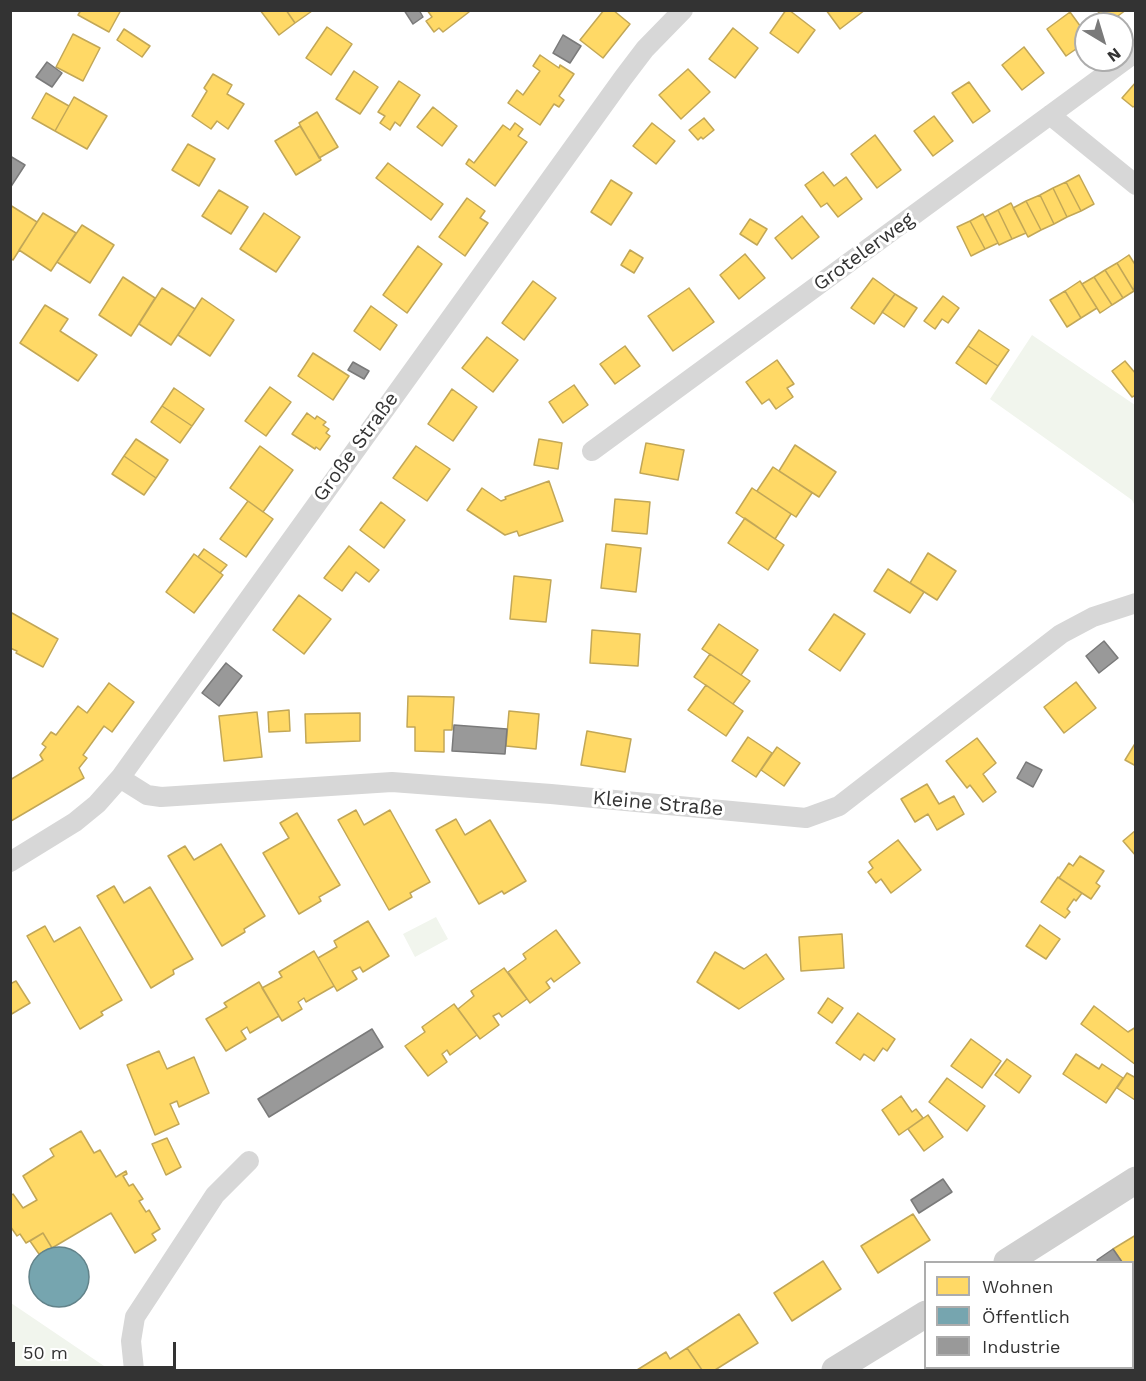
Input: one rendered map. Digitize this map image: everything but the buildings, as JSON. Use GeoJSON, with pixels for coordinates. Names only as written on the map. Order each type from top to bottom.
{"type":"FeatureCollection","features":[{"type":"Feature","properties":{"kind":"main road"},"geometry":{"type":"LineString","coordinates":[[1010,1261],[1136,1180]]}},
{"type":"Feature","properties":{"kind":"main road"},"geometry":{"type":"LineString","coordinates":[[835,1371],[924,1315]]}},
{"type":"Feature","properties":{"kind":"street","name":"Große Straße"},"geometry":{"type":"LineString","coordinates":[[10,862],[80,818],[97,804],[120,778],[623,78],[645,49],[683,10]]}},
{"type":"Feature","properties":{"kind":"street","name":"Grotelerweg"},"geometry":{"type":"LineString","coordinates":[[592,451],[1136,52]]}},
{"type":"Feature","properties":{"kind":"street"},"geometry":{"type":"LineString","coordinates":[[1050,115],[1136,185]]}},
{"type":"Feature","properties":{"kind":"street","name":"Kleine Straße"},"geometry":{"type":"LineString","coordinates":[[120,778],[147,795],[161,797],[392,782],[551,794],[806,818],[839,806],[1061,634],[1093,617],[1136,603]]}},
{"type":"Feature","properties":{"kind":"street"},"geometry":{"type":"LineString","coordinates":[[135,1371],[130,1348],[135,1317],[215,1195],[249,1161]]}},
{"type":"Feature","properties":{"kind":"shaded area"},"geometry":{"type":"Polygon","coordinates":[[[1032,335],[1135,405],[1135,506],[1132,500],[990,399],[1032,335]]]}},
{"type":"Feature","properties":{"kind":"shaded area"},"geometry":{"type":"Polygon","coordinates":[[[436,917],[448,939],[415,957],[403,934],[436,917]]]}},
{"type":"Feature","properties":{"kind":"shaded area"},"geometry":{"type":"Polygon","coordinates":[[[11,1303],[110,1370],[11,1370],[11,1303]]]}}]}
